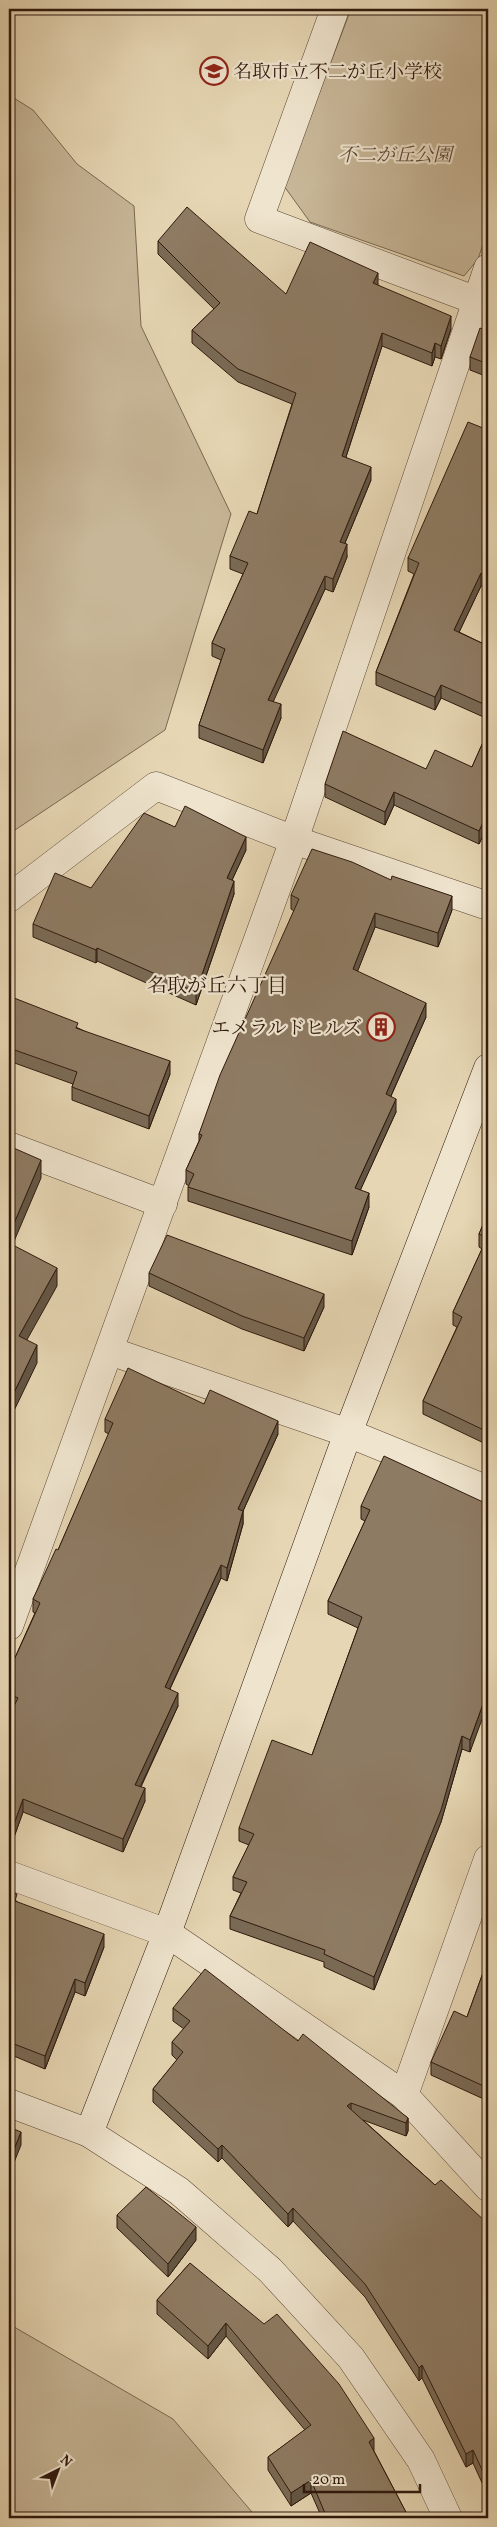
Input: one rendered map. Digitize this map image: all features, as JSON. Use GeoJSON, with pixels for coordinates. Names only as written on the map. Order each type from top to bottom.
{"type":"FeatureCollection","features":[{"type":"Feature","properties":{"kind":"street"},"geometry":{"type":"LineString","coordinates":[[336,9],[259,219],[482,303]]}},
{"type":"Feature","properties":{"kind":"street"},"geometry":{"type":"LineString","coordinates":[[9,1626],[110,1352],[294,840],[482,303],[488,268]]}},
{"type":"Feature","properties":{"kind":"street"},"geometry":{"type":"LineString","coordinates":[[9,898],[156,786],[294,840],[488,906]]}},
{"type":"Feature","properties":{"kind":"street"},"geometry":{"type":"LineString","coordinates":[[89,2133],[167,1933],[348,1433],[488,1068]]}},
{"type":"Feature","properties":{"kind":"street"},"geometry":{"type":"LineString","coordinates":[[9,1146],[163,1204]]}},
{"type":"Feature","properties":{"kind":"street"},"geometry":{"type":"LineString","coordinates":[[110,1352],[348,1433],[488,1490]]}},
{"type":"Feature","properties":{"kind":"street"},"geometry":{"type":"LineString","coordinates":[[404,2095],[488,1859]]}},
{"type":"Feature","properties":{"kind":"street"},"geometry":{"type":"LineString","coordinates":[[9,1875],[167,1933],[404,2095],[488,2187]]}},
{"type":"Feature","properties":{"kind":"street"},"geometry":{"type":"LineString","coordinates":[[9,2103],[89,2133],[178,2191],[270,2270],[351,2358],[421,2460],[448,2518]]}},
{"type":"Feature","properties":{"kind":"green space","name":"不二が丘公園"},"geometry":{"type":"Polygon","coordinates":[[[351,9],[488,9],[488,230],[478,259],[464,276],[310,222],[284,186],[351,9]]]}},
{"type":"Feature","properties":{"kind":"green space"},"geometry":{"type":"Polygon","coordinates":[[[9,95],[33,110],[77,164],[134,206],[141,326],[231,514],[165,730],[9,834],[9,95]]]}},
{"type":"Feature","properties":{"kind":"green space"},"geometry":{"type":"Polygon","coordinates":[[[9,2324],[173,2419],[257,2518],[9,2518],[9,2324]]]}},
{"type":"Feature","properties":{"kind":"building"},"geometry":{"type":"Polygon","coordinates":[[[187,207],[286,294],[310,242],[378,273],[373,283],[451,316],[441,346],[435,343],[432,353],[382,333],[342,456],[371,467],[340,542],[347,544],[333,579],[325,576],[268,700],[281,704],[263,750],[199,725],[225,649],[212,643],[248,563],[230,556],[249,511],[257,514],[296,393],[238,369],[192,330],[220,303],[158,241],[187,207]]]}},
{"type":"Feature","properties":{"kind":"building"},"geometry":{"type":"Polygon","coordinates":[[[488,322],[488,364],[470,357],[480,328],[485,330],[488,322]]]}},
{"type":"Feature","properties":{"kind":"building"},"geometry":{"type":"Polygon","coordinates":[[[468,422],[488,430],[488,576],[481,573],[454,630],[488,646],[488,706],[441,685],[435,697],[376,672],[419,563],[408,558],[468,422]]]}},
{"type":"Feature","properties":{"kind":"building"},"geometry":{"type":"Polygon","coordinates":[[[343,731],[426,769],[435,750],[472,767],[488,731],[488,812],[479,831],[394,792],[385,812],[325,784],[343,731]]]}},
{"type":"Feature","properties":{"kind":"building"},"geometry":{"type":"Polygon","coordinates":[[[185,806],[246,837],[227,878],[234,881],[196,992],[97,948],[96,950],[33,924],[55,873],[91,888],[144,813],[175,827],[185,806]]]}},
{"type":"Feature","properties":{"kind":"building"},"geometry":{"type":"Polygon","coordinates":[[[312,849],[352,862],[391,880],[392,876],[452,896],[438,933],[375,913],[353,969],[426,1003],[386,1094],[396,1099],[355,1188],[369,1193],[352,1241],[188,1187],[194,1174],[186,1170],[202,1135],[199,1134],[220,1075],[299,899],[291,895],[312,849]]]}},
{"type":"Feature","properties":{"kind":"building"},"geometry":{"type":"Polygon","coordinates":[[[9,996],[78,1023],[76,1028],[170,1061],[149,1116],[72,1087],[77,1072],[9,1048],[9,996]]]}},
{"type":"Feature","properties":{"kind":"building"},"geometry":{"type":"Polygon","coordinates":[[[9,1146],[41,1160],[9,1235],[9,1146]]]}},
{"type":"Feature","properties":{"kind":"building"},"geometry":{"type":"Polygon","coordinates":[[[488,1213],[488,1432],[423,1401],[462,1317],[453,1312],[487,1238],[479,1234],[488,1213]]]}},
{"type":"Feature","properties":{"kind":"building"},"geometry":{"type":"Polygon","coordinates":[[[167,1235],[324,1294],[304,1338],[242,1316],[149,1273],[167,1235]]]}},
{"type":"Feature","properties":{"kind":"building"},"geometry":{"type":"Polygon","coordinates":[[[9,1243],[57,1268],[19,1336],[37,1345],[9,1403],[9,1243]]]}},
{"type":"Feature","properties":{"kind":"building"},"geometry":{"type":"Polygon","coordinates":[[[128,1368],[204,1404],[210,1390],[278,1421],[238,1509],[243,1511],[227,1568],[221,1565],[165,1687],[178,1693],[135,1785],[145,1788],[123,1839],[23,1799],[9,1838],[9,1716],[18,1698],[9,1694],[9,1671],[40,1603],[33,1599],[56,1549],[58,1550],[113,1423],[105,1419],[128,1368]]]}},
{"type":"Feature","properties":{"kind":"building"},"geometry":{"type":"Polygon","coordinates":[[[384,1456],[483,1502],[488,1492],[488,1690],[470,1740],[462,1736],[441,1810],[374,1977],[324,1954],[325,1950],[230,1916],[247,1882],[233,1877],[254,1834],[239,1828],[272,1740],[312,1755],[362,1617],[328,1601],[370,1510],[361,1506],[384,1456]]]}},
{"type":"Feature","properties":{"kind":"building"},"geometry":{"type":"Polygon","coordinates":[[[9,1891],[17,1894],[15,1901],[104,1934],[85,1983],[75,1979],[45,2056],[9,2042],[9,1891]]]}},
{"type":"Feature","properties":{"kind":"building"},"geometry":{"type":"Polygon","coordinates":[[[488,1959],[488,2088],[431,2062],[454,2011],[467,2017],[488,1959]]]}},
{"type":"Feature","properties":{"kind":"building"},"geometry":{"type":"Polygon","coordinates":[[[205,1969],[298,2041],[303,2034],[408,2118],[406,2123],[351,2103],[347,2106],[435,2185],[441,2180],[488,2224],[488,2483],[473,2450],[466,2454],[422,2365],[419,2368],[365,2284],[293,2208],[288,2214],[222,2145],[218,2149],[153,2089],[183,2052],[172,2042],[190,2021],[173,2008],[205,1969]]]}},
{"type":"Feature","properties":{"kind":"building"},"geometry":{"type":"Polygon","coordinates":[[[9,2127],[21,2132],[9,2162],[9,2127]]]}},
{"type":"Feature","properties":{"kind":"building"},"geometry":{"type":"Polygon","coordinates":[[[146,2187],[196,2227],[168,2264],[117,2215],[146,2187]]]}},
{"type":"Feature","properties":{"kind":"building"},"geometry":{"type":"Polygon","coordinates":[[[190,2263],[264,2324],[277,2314],[339,2384],[374,2438],[369,2442],[409,2518],[327,2518],[311,2480],[291,2493],[268,2457],[311,2425],[226,2323],[208,2346],[157,2300],[190,2263]]]}},
{"type":"Feature","properties":{"kind":"place","name":"名取市立不二が丘小学校"},"geometry":{"type":"Point","coordinates":[214,71]}},
{"type":"Feature","properties":{"kind":"place","name":"エメラルドヒルズ"},"geometry":{"type":"Point","coordinates":[381,1027]}},
{"type":"Feature","properties":{"kind":"district","name":"名取が丘六丁目"},"geometry":{"type":"Point","coordinates":[217,985]}}]}
